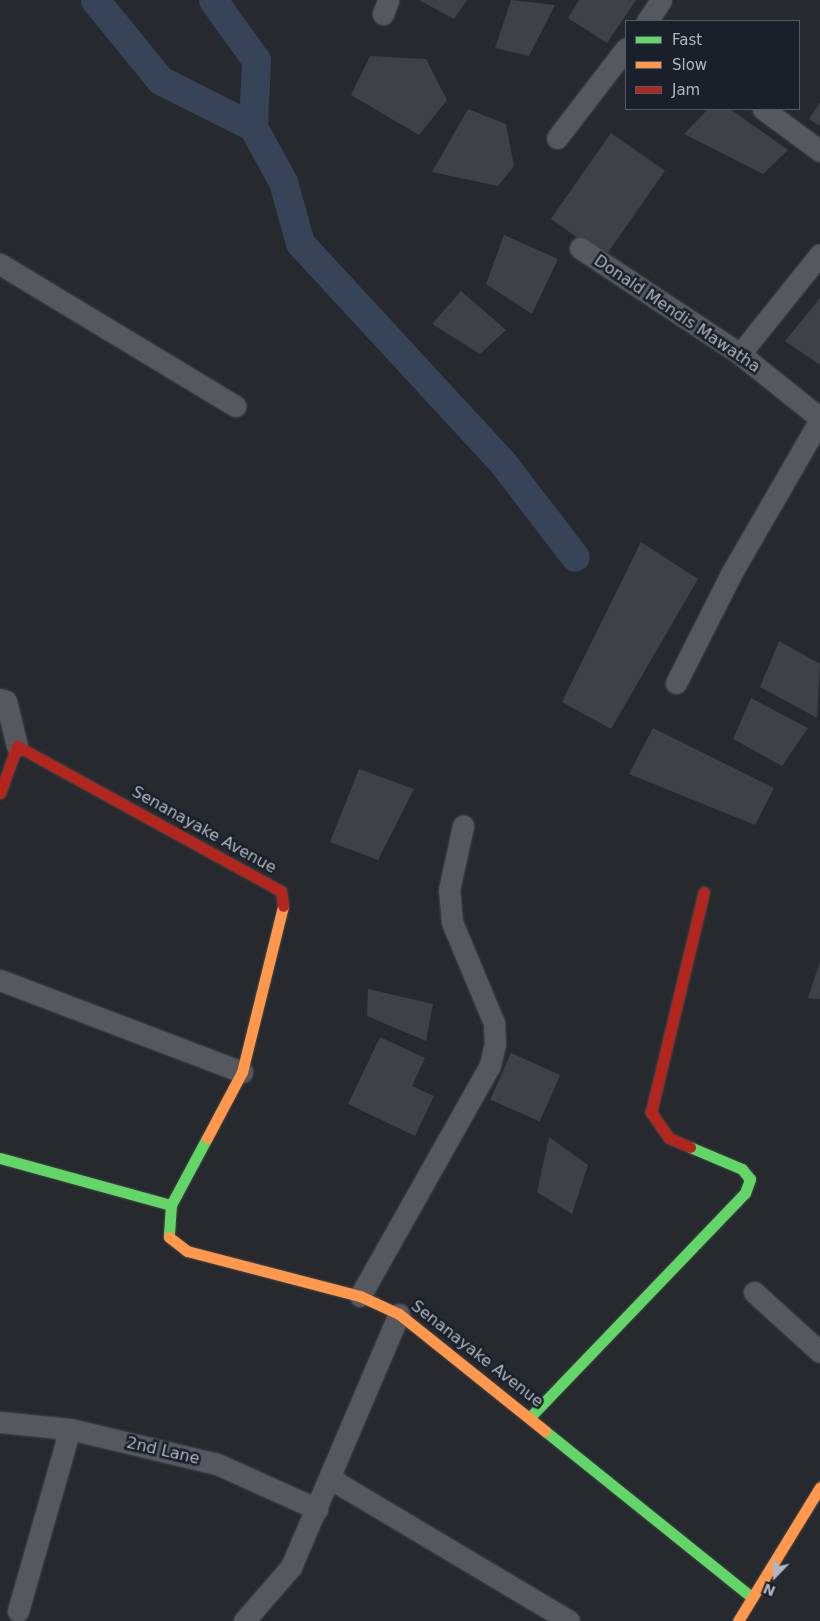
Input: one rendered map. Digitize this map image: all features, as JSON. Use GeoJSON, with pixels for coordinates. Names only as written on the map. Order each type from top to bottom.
{"type":"FeatureCollection","features":[{"type":"Feature","properties":{"kind":"street"},"geometry":{"type":"LineString","coordinates":[[648,20],[661,0]]}},
{"type":"Feature","properties":{"kind":"street"},"geometry":{"type":"LineString","coordinates":[[557,138],[625,49]]}},
{"type":"Feature","properties":{"kind":"street"},"geometry":{"type":"LineString","coordinates":[[764,110],[820,151]]}},
{"type":"Feature","properties":{"kind":"street","name":"Donald Mendis Mawatha"},"geometry":{"type":"LineString","coordinates":[[580,248],[740,354],[820,419]]}},
{"type":"Feature","properties":{"kind":"street"},"geometry":{"type":"LineString","coordinates":[[740,354],[820,254]]}},
{"type":"Feature","properties":{"kind":"street"},"geometry":{"type":"LineString","coordinates":[[0,264],[235,406]]}},
{"type":"Feature","properties":{"kind":"street"},"geometry":{"type":"LineString","coordinates":[[676,683],[731,574],[820,419]]}},
{"type":"Feature","properties":{"kind":"street"},"geometry":{"type":"LineString","coordinates":[[0,698],[6,701],[18,746],[0,793]]}},
{"type":"Feature","properties":{"kind":"street","name":"Senanayake Avenue"},"geometry":{"type":"LineString","coordinates":[[18,746],[282,891],[283,904],[242,1072],[171,1205],[170,1240],[187,1250],[360,1296],[399,1314],[531,1416],[750,1596]]}},
{"type":"Feature","properties":{"kind":"street"},"geometry":{"type":"LineString","coordinates":[[360,1296],[490,1064],[495,1044],[494,1023],[452,922],[450,890],[463,826]]}},
{"type":"Feature","properties":{"kind":"street"},"geometry":{"type":"LineString","coordinates":[[531,1416],[745,1193],[750,1179],[742,1169],[669,1138],[651,1112],[704,892]]}},
{"type":"Feature","properties":{"kind":"street"},"geometry":{"type":"LineString","coordinates":[[0,980],[242,1072]]}},
{"type":"Feature","properties":{"kind":"street"},"geometry":{"type":"LineString","coordinates":[[0,1158],[171,1205]]}},
{"type":"Feature","properties":{"kind":"street"},"geometry":{"type":"LineString","coordinates":[[754,1292],[820,1352]]}},
{"type":"Feature","properties":{"kind":"street"},"geometry":{"type":"LineString","coordinates":[[244,1621],[291,1567],[331,1479],[399,1314]]}},
{"type":"Feature","properties":{"kind":"street","name":"2nd Lane"},"geometry":{"type":"LineString","coordinates":[[0,1422],[70,1429],[218,1464],[317,1509]]}},
{"type":"Feature","properties":{"kind":"street"},"geometry":{"type":"LineString","coordinates":[[18,1610],[70,1429]]}},
{"type":"Feature","properties":{"kind":"street"},"geometry":{"type":"LineString","coordinates":[[331,1479],[569,1621]]}},
{"type":"Feature","properties":{"kind":"street"},"geometry":{"type":"LineString","coordinates":[[738,1621],[750,1596],[810,1516],[820,1486]]}},
{"type":"Feature","properties":{"kind":"building"},"geometry":{"type":"Polygon","coordinates":[[[419,0],[467,0],[454,19],[419,0]]]}},
{"type":"Feature","properties":{"kind":"building"},"geometry":{"type":"Polygon","coordinates":[[[511,0],[555,5],[529,56],[495,48],[511,0]]]}},
{"type":"Feature","properties":{"kind":"building"},"geometry":{"type":"Polygon","coordinates":[[[579,0],[636,0],[607,43],[568,18],[579,0]]]}},
{"type":"Feature","properties":{"kind":"building"},"geometry":{"type":"Polygon","coordinates":[[[370,56],[426,59],[447,100],[419,135],[351,95],[370,56]]]}},
{"type":"Feature","properties":{"kind":"building"},"geometry":{"type":"Polygon","coordinates":[[[820,102],[820,126],[809,119],[820,102]]]}},
{"type":"Feature","properties":{"kind":"building"},"geometry":{"type":"Polygon","coordinates":[[[468,109],[506,124],[514,166],[498,186],[432,172],[468,109]]]}},
{"type":"Feature","properties":{"kind":"building"},"geometry":{"type":"Polygon","coordinates":[[[707,110],[731,110],[788,150],[763,174],[684,134],[707,110]]]}},
{"type":"Feature","properties":{"kind":"building"},"geometry":{"type":"Polygon","coordinates":[[[611,133],[665,171],[605,257],[551,219],[611,133]]]}},
{"type":"Feature","properties":{"kind":"building"},"geometry":{"type":"Polygon","coordinates":[[[504,235],[558,259],[532,314],[486,284],[504,235]]]}},
{"type":"Feature","properties":{"kind":"building"},"geometry":{"type":"Polygon","coordinates":[[[461,291],[506,330],[480,354],[432,324],[461,291]]]}},
{"type":"Feature","properties":{"kind":"building"},"geometry":{"type":"Polygon","coordinates":[[[820,298],[820,365],[785,341],[820,298]]]}},
{"type":"Feature","properties":{"kind":"building"},"geometry":{"type":"Polygon","coordinates":[[[641,542],[698,579],[611,729],[562,702],[641,542]]]}},
{"type":"Feature","properties":{"kind":"building"},"geometry":{"type":"Polygon","coordinates":[[[779,641],[820,664],[817,718],[760,687],[779,641]]]}},
{"type":"Feature","properties":{"kind":"building"},"geometry":{"type":"Polygon","coordinates":[[[751,698],[808,728],[782,766],[733,739],[751,698]]]}},
{"type":"Feature","properties":{"kind":"building"},"geometry":{"type":"Polygon","coordinates":[[[653,728],[774,788],[755,825],[629,774],[653,728]]]}},
{"type":"Feature","properties":{"kind":"building"},"geometry":{"type":"Polygon","coordinates":[[[359,769],[414,789],[378,860],[330,842],[359,769]]]}},
{"type":"Feature","properties":{"kind":"building"},"geometry":{"type":"Polygon","coordinates":[[[820,961],[820,999],[808,998],[820,961]]]}},
{"type":"Feature","properties":{"kind":"building"},"geometry":{"type":"Polygon","coordinates":[[[368,989],[433,1004],[426,1041],[367,1016],[368,989]]]}},
{"type":"Feature","properties":{"kind":"building"},"geometry":{"type":"Polygon","coordinates":[[[380,1037],[425,1058],[412,1086],[434,1096],[415,1136],[348,1104],[380,1037]]]}},
{"type":"Feature","properties":{"kind":"building"},"geometry":{"type":"Polygon","coordinates":[[[511,1053],[560,1075],[540,1122],[490,1100],[511,1053]]]}},
{"type":"Feature","properties":{"kind":"building"},"geometry":{"type":"Polygon","coordinates":[[[549,1137],[588,1165],[572,1214],[537,1192],[549,1137]]]}},
{"type":"Feature","properties":{"kind":"waterway"},"geometry":{"type":"LineString","coordinates":[[95,0],[160,80],[253,127],[283,182],[300,243],[503,463],[575,557]]}},
{"type":"Feature","properties":{"kind":"waterway"},"geometry":{"type":"LineString","coordinates":[[213,0],[256,60],[253,127]]}},
{"type":"Feature","properties":{"kind":"traffic: fast"},"geometry":{"type":"LineString","coordinates":[[171,1205],[207,1138]]}},
{"type":"Feature","properties":{"kind":"traffic: fast"},"geometry":{"type":"LineString","coordinates":[[531,1416],[745,1193],[750,1179],[742,1169],[690,1147]]}},
{"type":"Feature","properties":{"kind":"traffic: fast"},"geometry":{"type":"LineString","coordinates":[[0,1158],[171,1205],[169,1237]]}},
{"type":"Feature","properties":{"kind":"traffic: fast"},"geometry":{"type":"LineString","coordinates":[[545,1431],[750,1596]]}},
{"type":"Feature","properties":{"kind":"traffic: slow"},"geometry":{"type":"LineString","coordinates":[[207,1138],[242,1072],[283,906]]}},
{"type":"Feature","properties":{"kind":"traffic: slow"},"geometry":{"type":"LineString","coordinates":[[169,1237],[187,1251],[360,1296],[399,1314],[545,1431]]}},
{"type":"Feature","properties":{"kind":"traffic: slow"},"geometry":{"type":"LineString","coordinates":[[738,1621],[820,1487]]}},
{"type":"Feature","properties":{"kind":"traffic: jam"},"geometry":{"type":"LineString","coordinates":[[0,793],[17,746],[281,891],[283,906]]}},
{"type":"Feature","properties":{"kind":"traffic: jam"},"geometry":{"type":"LineString","coordinates":[[690,1147],[669,1138],[651,1112],[704,892]]}}]}
